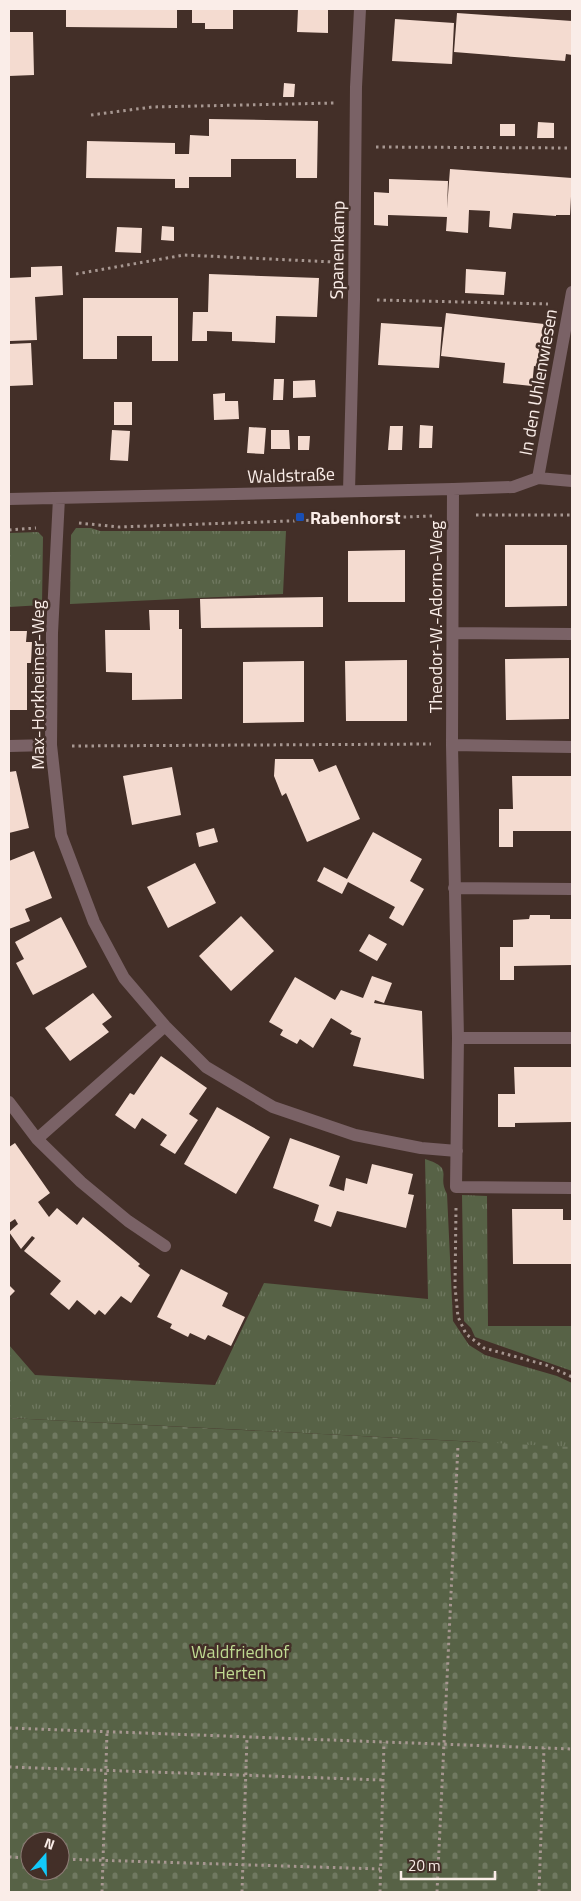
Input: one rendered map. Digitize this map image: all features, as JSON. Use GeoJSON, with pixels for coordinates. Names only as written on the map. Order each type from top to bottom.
{"type":"FeatureCollection","features":[{"type":"Feature","properties":{"kind":"street","name":"Spanenkamp"},"geometry":{"type":"LineString","coordinates":[[349,491],[354,299],[356,102],[360,9]]}},
{"type":"Feature","properties":{"kind":"street","name":"In den Uhlenwiesen"},"geometry":{"type":"LineString","coordinates":[[538,478],[571,296]]}},
{"type":"Feature","properties":{"kind":"street","name":"Waldstraße"},"geometry":{"type":"LineString","coordinates":[[9,499],[453,489],[513,487],[538,478],[572,481]]}},
{"type":"Feature","properties":{"kind":"street","name":"Theodor-W.-Adorno-Weg"},"geometry":{"type":"LineString","coordinates":[[453,489],[452,745],[458,1038],[456,1187]]}},
{"type":"Feature","properties":{"kind":"street","name":"Max-Horkheimer-Weg"},"geometry":{"type":"LineString","coordinates":[[59,498],[52,633],[51,745],[61,835],[94,922],[124,978],[165,1026],[206,1067],[273,1107],[354,1135],[421,1148],[457,1151]]}},
{"type":"Feature","properties":{"kind":"street"},"geometry":{"type":"LineString","coordinates":[[453,633],[572,634]]}},
{"type":"Feature","properties":{"kind":"street"},"geometry":{"type":"LineString","coordinates":[[9,746],[51,745]]}},
{"type":"Feature","properties":{"kind":"street"},"geometry":{"type":"LineString","coordinates":[[452,745],[572,747]]}},
{"type":"Feature","properties":{"kind":"street"},"geometry":{"type":"LineString","coordinates":[[454,888],[572,889]]}},
{"type":"Feature","properties":{"kind":"street"},"geometry":{"type":"LineString","coordinates":[[37,1139],[165,1026]]}},
{"type":"Feature","properties":{"kind":"street"},"geometry":{"type":"LineString","coordinates":[[458,1038],[572,1038]]}},
{"type":"Feature","properties":{"kind":"street"},"geometry":{"type":"LineString","coordinates":[[9,1102],[37,1139],[81,1182],[128,1222],[165,1246]]}},
{"type":"Feature","properties":{"kind":"street"},"geometry":{"type":"LineString","coordinates":[[456,1187],[572,1188]]}},
{"type":"Feature","properties":{"kind":"path"},"geometry":{"type":"LineString","coordinates":[[91,115],[152,107],[356,102]]}},
{"type":"Feature","properties":{"kind":"path"},"geometry":{"type":"LineString","coordinates":[[355,146],[572,148]]}},
{"type":"Feature","properties":{"kind":"path"},"geometry":{"type":"LineString","coordinates":[[76,274],[184,254],[354,263]]}},
{"type":"Feature","properties":{"kind":"path"},"geometry":{"type":"LineString","coordinates":[[354,299],[553,304],[571,296]]}},
{"type":"Feature","properties":{"kind":"path"},"geometry":{"type":"LineString","coordinates":[[9,530],[86,523],[118,527],[453,515],[572,515]]}},
{"type":"Feature","properties":{"kind":"path"},"geometry":{"type":"LineString","coordinates":[[51,745],[452,745]]}},
{"type":"Feature","properties":{"kind":"path"},"geometry":{"type":"LineString","coordinates":[[456,1187],[455,1287],[458,1317],[466,1334],[484,1348],[546,1365],[572,1377]]}},
{"type":"Feature","properties":{"kind":"path"},"geometry":{"type":"LineString","coordinates":[[437,1892],[458,1445]]}},
{"type":"Feature","properties":{"kind":"path"},"geometry":{"type":"LineString","coordinates":[[9,1728],[572,1749]]}},
{"type":"Feature","properties":{"kind":"path"},"geometry":{"type":"LineString","coordinates":[[102,1892],[107,1732]]}},
{"type":"Feature","properties":{"kind":"path"},"geometry":{"type":"LineString","coordinates":[[242,1892],[246,1737]]}},
{"type":"Feature","properties":{"kind":"path"},"geometry":{"type":"LineString","coordinates":[[380,1892],[384,1742]]}},
{"type":"Feature","properties":{"kind":"path"},"geometry":{"type":"LineString","coordinates":[[539,1892],[544,1748]]}},
{"type":"Feature","properties":{"kind":"path"},"geometry":{"type":"LineString","coordinates":[[9,1768],[383,1780]]}},
{"type":"Feature","properties":{"kind":"path"},"geometry":{"type":"LineString","coordinates":[[70,1859],[380,1869]]}},
{"type":"Feature","properties":{"kind":"green space"},"geometry":{"type":"Polygon","coordinates":[[[76,528],[91,528],[100,531],[286,531],[283,594],[70,604],[71,535],[76,528]]]}},
{"type":"Feature","properties":{"kind":"green space"},"geometry":{"type":"Polygon","coordinates":[[[38,532],[43,537],[42,605],[9,607],[9,533],[38,532]]]}},
{"type":"Feature","properties":{"kind":"green space"},"geometry":{"type":"Polygon","coordinates":[[[425,1159],[440,1166],[444,1173],[443,1182],[447,1194],[453,1321],[469,1345],[485,1355],[557,1376],[572,1383],[572,1486],[479,1442],[9,1418],[9,1345],[35,1375],[215,1385],[264,1283],[428,1299],[425,1159]]]}},
{"type":"Feature","properties":{"kind":"green space"},"geometry":{"type":"Polygon","coordinates":[[[462,1195],[487,1196],[488,1326],[572,1326],[572,1371],[475,1337],[471,1328],[464,1321],[462,1195]]]}},
{"type":"Feature","properties":{"kind":"green space","name":"Waldfriedhof Herten"},"geometry":{"type":"Polygon","coordinates":[[[9,1418],[572,1447],[572,1892],[9,1892],[9,1418]]]}},
{"type":"Feature","properties":{"kind":"building"},"geometry":{"type":"Polygon","coordinates":[[[66,9],[177,9],[177,28],[66,27],[66,9]]]}},
{"type":"Feature","properties":{"kind":"building"},"geometry":{"type":"Polygon","coordinates":[[[192,9],[233,9],[233,29],[205,29],[205,23],[192,23],[192,9]]]}},
{"type":"Feature","properties":{"kind":"building"},"geometry":{"type":"Polygon","coordinates":[[[298,9],[328,9],[328,33],[297,32],[298,9]]]}},
{"type":"Feature","properties":{"kind":"building"},"geometry":{"type":"Polygon","coordinates":[[[457,13],[572,21],[572,55],[566,54],[565,61],[454,52],[457,13]]]}},
{"type":"Feature","properties":{"kind":"building"},"geometry":{"type":"Polygon","coordinates":[[[395,19],[454,23],[452,64],[392,61],[395,19]]]}},
{"type":"Feature","properties":{"kind":"building"},"geometry":{"type":"Polygon","coordinates":[[[9,32],[33,32],[34,75],[9,76],[9,32]]]}},
{"type":"Feature","properties":{"kind":"building"},"geometry":{"type":"Polygon","coordinates":[[[284,83],[295,84],[294,97],[283,97],[284,83]]]}},
{"type":"Feature","properties":{"kind":"building"},"geometry":{"type":"Polygon","coordinates":[[[209,119],[318,121],[317,178],[296,178],[296,159],[231,159],[231,177],[189,177],[189,188],[175,188],[175,179],[86,178],[87,141],[175,143],[175,154],[189,154],[190,135],[209,136],[209,119]]]}},
{"type":"Feature","properties":{"kind":"building"},"geometry":{"type":"Polygon","coordinates":[[[538,122],[554,123],[554,138],[537,138],[538,122]]]}},
{"type":"Feature","properties":{"kind":"building"},"geometry":{"type":"Polygon","coordinates":[[[500,124],[515,124],[515,136],[500,136],[500,124]]]}},
{"type":"Feature","properties":{"kind":"building"},"geometry":{"type":"Polygon","coordinates":[[[450,169],[572,178],[570,215],[513,213],[511,229],[489,227],[490,211],[469,210],[468,233],[446,231],[447,217],[388,215],[388,226],[374,225],[374,192],[389,193],[389,179],[448,181],[447,208],[450,169]]]}},
{"type":"Feature","properties":{"kind":"building"},"geometry":{"type":"Polygon","coordinates":[[[162,226],[174,227],[174,241],[161,240],[162,226]]]}},
{"type":"Feature","properties":{"kind":"building"},"geometry":{"type":"Polygon","coordinates":[[[117,227],[142,228],[141,253],[115,252],[117,227]]]}},
{"type":"Feature","properties":{"kind":"building"},"geometry":{"type":"Polygon","coordinates":[[[62,266],[63,295],[35,297],[37,340],[10,341],[9,278],[31,277],[31,267],[62,266]]]}},
{"type":"Feature","properties":{"kind":"building"},"geometry":{"type":"Polygon","coordinates":[[[466,269],[506,272],[504,295],[465,293],[466,269]]]}},
{"type":"Feature","properties":{"kind":"building"},"geometry":{"type":"Polygon","coordinates":[[[209,274],[319,278],[317,317],[276,316],[275,343],[232,341],[232,332],[207,331],[207,341],[192,341],[193,312],[208,312],[209,274]]]}},
{"type":"Feature","properties":{"kind":"building"},"geometry":{"type":"Polygon","coordinates":[[[83,298],[178,298],[178,361],[152,361],[152,336],[117,336],[117,359],[83,359],[83,298]]]}},
{"type":"Feature","properties":{"kind":"building"},"geometry":{"type":"Polygon","coordinates":[[[446,313],[544,324],[539,367],[534,366],[532,386],[503,383],[505,363],[441,356],[446,313]]]}},
{"type":"Feature","properties":{"kind":"building"},"geometry":{"type":"Polygon","coordinates":[[[381,323],[442,327],[439,368],[378,365],[381,323]]]}},
{"type":"Feature","properties":{"kind":"building"},"geometry":{"type":"Polygon","coordinates":[[[31,343],[33,385],[9,386],[9,344],[31,343]]]}},
{"type":"Feature","properties":{"kind":"building"},"geometry":{"type":"Polygon","coordinates":[[[274,379],[284,379],[283,400],[273,400],[274,379]]]}},
{"type":"Feature","properties":{"kind":"building"},"geometry":{"type":"Polygon","coordinates":[[[315,380],[316,397],[293,398],[293,381],[315,380]]]}},
{"type":"Feature","properties":{"kind":"building"},"geometry":{"type":"Polygon","coordinates":[[[225,393],[225,401],[238,401],[239,419],[214,420],[213,394],[225,393]]]}},
{"type":"Feature","properties":{"kind":"building"},"geometry":{"type":"Polygon","coordinates":[[[114,402],[132,402],[132,425],[114,425],[114,402]]]}},
{"type":"Feature","properties":{"kind":"building"},"geometry":{"type":"Polygon","coordinates":[[[420,425],[433,426],[432,448],[419,448],[420,425]]]}},
{"type":"Feature","properties":{"kind":"building"},"geometry":{"type":"Polygon","coordinates":[[[390,426],[403,426],[402,450],[388,450],[390,426]]]}},
{"type":"Feature","properties":{"kind":"building"},"geometry":{"type":"Polygon","coordinates":[[[249,427],[266,428],[264,454],[247,453],[249,427]]]}},
{"type":"Feature","properties":{"kind":"building"},"geometry":{"type":"Polygon","coordinates":[[[112,430],[130,431],[128,461],[110,460],[112,430]]]}},
{"type":"Feature","properties":{"kind":"building"},"geometry":{"type":"Polygon","coordinates":[[[271,430],[289,430],[290,449],[271,449],[271,430]]]}},
{"type":"Feature","properties":{"kind":"building"},"geometry":{"type":"Polygon","coordinates":[[[298,436],[310,436],[309,450],[298,450],[298,436]]]}},
{"type":"Feature","properties":{"kind":"building"},"geometry":{"type":"Polygon","coordinates":[[[505,545],[567,545],[567,606],[505,607],[505,545]]]}},
{"type":"Feature","properties":{"kind":"building"},"geometry":{"type":"Polygon","coordinates":[[[405,550],[405,602],[348,602],[348,551],[405,550]]]}},
{"type":"Feature","properties":{"kind":"building"},"geometry":{"type":"Polygon","coordinates":[[[323,597],[323,627],[201,628],[200,599],[323,597]]]}},
{"type":"Feature","properties":{"kind":"building"},"geometry":{"type":"Polygon","coordinates":[[[149,610],[179,610],[179,629],[182,629],[182,699],[132,700],[132,673],[106,672],[105,630],[150,630],[149,610]]]}},
{"type":"Feature","properties":{"kind":"building"},"geometry":{"type":"Polygon","coordinates":[[[9,631],[27,631],[26,642],[32,642],[31,663],[27,663],[27,710],[9,710],[9,631]]]}},
{"type":"Feature","properties":{"kind":"building"},"geometry":{"type":"Polygon","coordinates":[[[569,658],[569,719],[506,720],[505,659],[569,658]]]}},
{"type":"Feature","properties":{"kind":"building"},"geometry":{"type":"Polygon","coordinates":[[[407,660],[407,721],[346,721],[345,661],[407,660]]]}},
{"type":"Feature","properties":{"kind":"building"},"geometry":{"type":"Polygon","coordinates":[[[304,661],[304,722],[243,723],[243,662],[304,661]]]}},
{"type":"Feature","properties":{"kind":"building"},"geometry":{"type":"Polygon","coordinates":[[[275,759],[313,759],[319,772],[336,765],[360,819],[307,842],[286,793],[282,796],[274,776],[275,759]]]}},
{"type":"Feature","properties":{"kind":"building"},"geometry":{"type":"Polygon","coordinates":[[[172,767],[181,815],[132,825],[123,776],[172,767]]]}},
{"type":"Feature","properties":{"kind":"building"},"geometry":{"type":"Polygon","coordinates":[[[16,771],[29,828],[9,833],[9,772],[16,771]]]}},
{"type":"Feature","properties":{"kind":"building"},"geometry":{"type":"Polygon","coordinates":[[[512,776],[572,776],[572,831],[513,831],[513,847],[499,847],[499,809],[513,809],[512,776]]]}},
{"type":"Feature","properties":{"kind":"building"},"geometry":{"type":"Polygon","coordinates":[[[214,828],[218,842],[199,847],[196,833],[214,828]]]}},
{"type":"Feature","properties":{"kind":"building"},"geometry":{"type":"Polygon","coordinates":[[[373,832],[422,859],[410,881],[424,889],[403,926],[389,918],[395,907],[348,882],[342,894],[317,881],[324,867],[347,879],[373,832]]]}},
{"type":"Feature","properties":{"kind":"building"},"geometry":{"type":"Polygon","coordinates":[[[34,851],[52,898],[25,909],[30,921],[9,929],[9,861],[34,851]]]}},
{"type":"Feature","properties":{"kind":"building"},"geometry":{"type":"Polygon","coordinates":[[[195,863],[216,903],[168,928],[147,887],[195,863]]]}},
{"type":"Feature","properties":{"kind":"building"},"geometry":{"type":"Polygon","coordinates":[[[530,915],[550,915],[550,919],[572,919],[572,965],[514,966],[514,980],[500,980],[500,947],[513,947],[513,920],[529,919],[530,915]]]}},
{"type":"Feature","properties":{"kind":"building"},"geometry":{"type":"Polygon","coordinates":[[[241,916],[274,951],[231,991],[199,956],[241,916]]]}},
{"type":"Feature","properties":{"kind":"building"},"geometry":{"type":"Polygon","coordinates":[[[61,917],[87,967],[33,995],[16,963],[24,959],[15,942],[61,917]]]}},
{"type":"Feature","properties":{"kind":"building"},"geometry":{"type":"Polygon","coordinates":[[[369,934],[387,944],[377,961],[359,951],[369,934]]]}},
{"type":"Feature","properties":{"kind":"building"},"geometry":{"type":"Polygon","coordinates":[[[372,976],[392,983],[384,1003],[375,1000],[374,1003],[422,1011],[424,1079],[353,1066],[361,1038],[350,1034],[352,1031],[331,1018],[313,1048],[300,1039],[297,1044],[280,1035],[283,1030],[269,1022],[295,977],[335,1000],[341,990],[363,998],[372,976]]]}},
{"type":"Feature","properties":{"kind":"building"},"geometry":{"type":"Polygon","coordinates":[[[93,993],[112,1017],[102,1024],[109,1032],[70,1061],[45,1028],[93,993]]]}},
{"type":"Feature","properties":{"kind":"building"},"geometry":{"type":"Polygon","coordinates":[[[161,1056],[207,1088],[189,1114],[198,1120],[175,1154],[160,1145],[167,1135],[142,1118],[135,1129],[115,1115],[130,1093],[134,1095],[161,1056]]]}},
{"type":"Feature","properties":{"kind":"building"},"geometry":{"type":"Polygon","coordinates":[[[514,1067],[572,1067],[572,1122],[515,1123],[515,1127],[498,1127],[498,1094],[515,1094],[514,1067]]]}},
{"type":"Feature","properties":{"kind":"building"},"geometry":{"type":"Polygon","coordinates":[[[217,1107],[270,1137],[236,1194],[184,1164],[217,1107]]]}},
{"type":"Feature","properties":{"kind":"building"},"geometry":{"type":"Polygon","coordinates":[[[290,1138],[340,1156],[329,1186],[344,1191],[346,1178],[367,1184],[372,1164],[413,1174],[408,1194],[414,1195],[406,1228],[337,1211],[331,1227],[314,1221],[319,1205],[273,1188],[290,1138]]]}},
{"type":"Feature","properties":{"kind":"building"},"geometry":{"type":"Polygon","coordinates":[[[15,1143],[50,1193],[38,1202],[49,1217],[57,1208],[77,1225],[83,1217],[140,1264],[138,1266],[150,1275],[131,1303],[121,1296],[105,1315],[99,1310],[95,1315],[77,1300],[69,1310],[50,1294],[61,1281],[24,1251],[35,1238],[32,1236],[21,1249],[9,1232],[18,1224],[15,1219],[9,1223],[9,1147],[15,1143]]]}},
{"type":"Feature","properties":{"kind":"building"},"geometry":{"type":"Polygon","coordinates":[[[512,1209],[563,1209],[563,1220],[572,1220],[572,1264],[513,1264],[512,1209]]]}},
{"type":"Feature","properties":{"kind":"building"},"geometry":{"type":"Polygon","coordinates":[[[181,1269],[228,1293],[222,1306],[245,1317],[231,1346],[208,1335],[205,1340],[190,1333],[188,1337],[170,1328],[172,1324],[157,1317],[181,1269]]]}},
{"type":"Feature","properties":{"kind":"building"},"geometry":{"type":"Polygon","coordinates":[[[9,1285],[15,1291],[9,1297],[9,1285]]]}},
{"type":"Feature","properties":{"kind":"place","name":"Rabenhorst"},"geometry":{"type":"Point","coordinates":[300,517]}}]}
